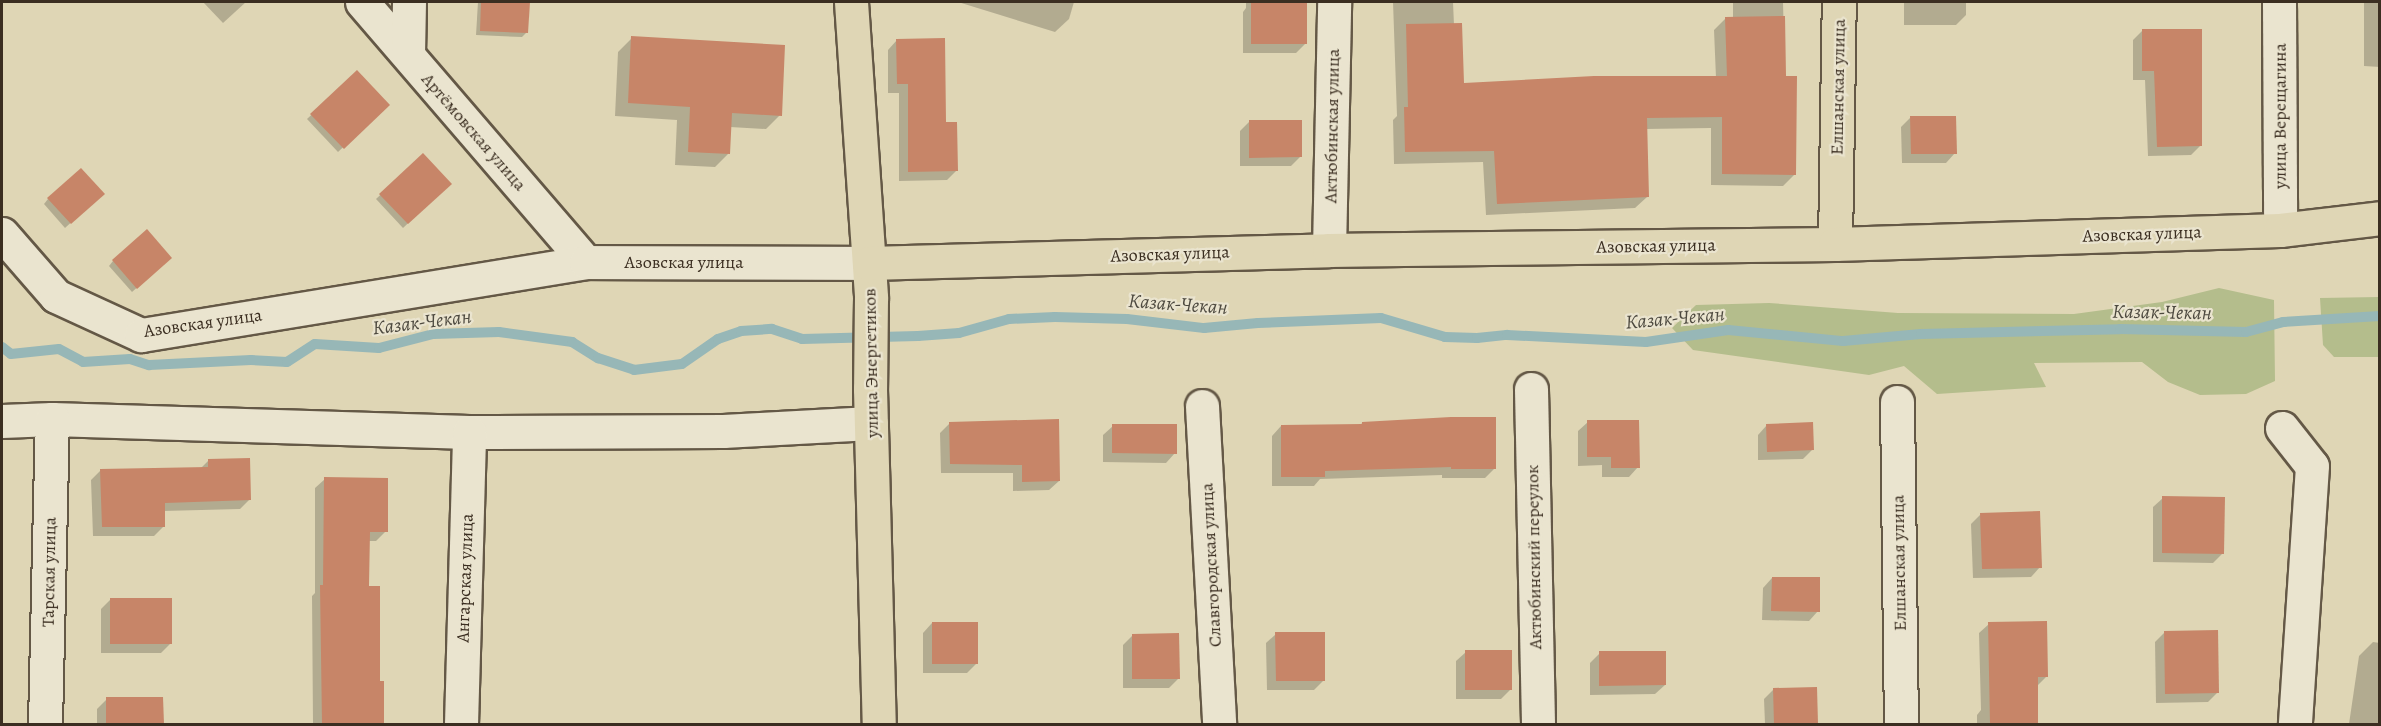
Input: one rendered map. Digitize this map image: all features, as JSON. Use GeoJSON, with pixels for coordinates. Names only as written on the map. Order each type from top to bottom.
{"type":"FeatureCollection","features":[{"type":"Feature","properties":{"kind":"main road","name":"улица Энергетиков"},"geometry":{"type":"LineString","coordinates":[[851,2],[871,298],[870,389],[879,724]]}},
{"type":"Feature","properties":{"kind":"main road","name":"Елшанская улица"},"geometry":{"type":"LineString","coordinates":[[1835,244],[1839,2]]}},
{"type":"Feature","properties":{"kind":"main road","name":"Азовская улица"},"geometry":{"type":"LineString","coordinates":[[869,263],[1329,250],[1835,244],[2280,230],[2379,218]]}},
{"type":"Feature","properties":{"kind":"street","name":"Артёмовская улица"},"geometry":{"type":"LineString","coordinates":[[362,2],[586,262]]}},
{"type":"Feature","properties":{"kind":"street"},"geometry":{"type":"LineString","coordinates":[[408,54],[410,2]]}},
{"type":"Feature","properties":{"kind":"street","name":"Актюбинская улица"},"geometry":{"type":"LineString","coordinates":[[1329,250],[1334,2]]}},
{"type":"Feature","properties":{"kind":"street","name":"улица Верещагина"},"geometry":{"type":"LineString","coordinates":[[2279,2],[2280,230]]}},
{"type":"Feature","properties":{"kind":"street","name":"Азовская улица"},"geometry":{"type":"LineString","coordinates":[[2,234],[56,296],[141,335],[586,262],[869,263]]}},
{"type":"Feature","properties":{"kind":"street","name":"Актюбинский переулок"},"geometry":{"type":"LineString","coordinates":[[1531,389],[1538,724]]}},
{"type":"Feature","properties":{"kind":"street","name":"Елшанская улица"},"geometry":{"type":"LineString","coordinates":[[1897,402],[1901,724]]}},
{"type":"Feature","properties":{"kind":"street","name":"Славгородская улица"},"geometry":{"type":"LineString","coordinates":[[1202,406],[1219,724]]}},
{"type":"Feature","properties":{"kind":"street"},"geometry":{"type":"LineString","coordinates":[[2,421],[52,419],[469,432],[723,430],[871,423]]}},
{"type":"Feature","properties":{"kind":"street","name":"Тарская улица"},"geometry":{"type":"LineString","coordinates":[[45,724],[52,419]]}},
{"type":"Feature","properties":{"kind":"street"},"geometry":{"type":"LineString","coordinates":[[2283,428],[2312,466],[2295,724]]}},
{"type":"Feature","properties":{"kind":"street","name":"Ангарская улица"},"geometry":{"type":"LineString","coordinates":[[461,724],[469,432]]}},
{"type":"Feature","properties":{"kind":"green space"},"geometry":{"type":"Polygon","coordinates":[[[2219,288],[2274,300],[2275,381],[2246,394],[2200,395],[2168,382],[2142,362],[2034,363],[2046,387],[1937,394],[1904,366],[1869,375],[1693,350],[1672,328],[1696,305],[1769,303],[1898,313],[2074,314],[2162,302],[2219,288]]]}},
{"type":"Feature","properties":{"kind":"green space"},"geometry":{"type":"Polygon","coordinates":[[[2379,297],[2379,357],[2334,357],[2323,345],[2320,298],[2379,297]]]}},
{"type":"Feature","properties":{"kind":"building"},"geometry":{"type":"Polygon","coordinates":[[[481,2],[530,2],[528,33],[480,31],[481,2]]]}},
{"type":"Feature","properties":{"kind":"building"},"geometry":{"type":"Polygon","coordinates":[[[1251,2],[1307,2],[1307,44],[1251,44],[1251,2]]]}},
{"type":"Feature","properties":{"kind":"building"},"geometry":{"type":"Polygon","coordinates":[[[1785,16],[1786,76],[1797,76],[1796,175],[1722,174],[1722,117],[1647,118],[1649,197],[1497,204],[1494,151],[1405,152],[1404,107],[1408,107],[1406,24],[1462,23],[1464,83],[1594,76],[1727,76],[1725,17],[1785,16]]]}},
{"type":"Feature","properties":{"kind":"building"},"geometry":{"type":"Polygon","coordinates":[[[2142,29],[2202,29],[2202,146],[2157,147],[2154,71],[2142,71],[2142,29]]]}},
{"type":"Feature","properties":{"kind":"building"},"geometry":{"type":"Polygon","coordinates":[[[631,36],[785,45],[782,116],[732,113],[730,154],[688,152],[690,107],[628,103],[631,36]]]}},
{"type":"Feature","properties":{"kind":"building"},"geometry":{"type":"Polygon","coordinates":[[[945,38],[946,122],[957,122],[958,171],[908,172],[908,84],[897,84],[896,39],[945,38]]]}},
{"type":"Feature","properties":{"kind":"building"},"geometry":{"type":"Polygon","coordinates":[[[357,70],[390,105],[344,149],[310,114],[357,70]]]}},
{"type":"Feature","properties":{"kind":"building"},"geometry":{"type":"Polygon","coordinates":[[[1910,116],[1956,116],[1957,154],[1911,154],[1910,116]]]}},
{"type":"Feature","properties":{"kind":"building"},"geometry":{"type":"Polygon","coordinates":[[[1249,120],[1302,120],[1302,157],[1249,158],[1249,120]]]}},
{"type":"Feature","properties":{"kind":"building"},"geometry":{"type":"Polygon","coordinates":[[[423,153],[452,184],[408,224],[379,194],[423,153]]]}},
{"type":"Feature","properties":{"kind":"building"},"geometry":{"type":"Polygon","coordinates":[[[81,168],[105,194],[71,224],[47,198],[81,168]]]}},
{"type":"Feature","properties":{"kind":"building"},"geometry":{"type":"Polygon","coordinates":[[[147,229],[172,258],[137,289],[112,260],[147,229]]]}},
{"type":"Feature","properties":{"kind":"building"},"geometry":{"type":"Polygon","coordinates":[[[1496,417],[1496,469],[1451,469],[1451,467],[1325,471],[1325,477],[1281,477],[1281,425],[1362,424],[1362,422],[1496,417]]]}},
{"type":"Feature","properties":{"kind":"building"},"geometry":{"type":"Polygon","coordinates":[[[1059,419],[1060,481],[1022,482],[1022,465],[950,464],[949,422],[1059,419]]]}},
{"type":"Feature","properties":{"kind":"building"},"geometry":{"type":"Polygon","coordinates":[[[1587,420],[1639,420],[1640,468],[1611,468],[1611,457],[1587,457],[1587,420]]]}},
{"type":"Feature","properties":{"kind":"building"},"geometry":{"type":"Polygon","coordinates":[[[1813,422],[1814,450],[1767,452],[1766,424],[1813,422]]]}},
{"type":"Feature","properties":{"kind":"building"},"geometry":{"type":"Polygon","coordinates":[[[1112,424],[1177,424],[1177,454],[1112,453],[1112,424]]]}},
{"type":"Feature","properties":{"kind":"building"},"geometry":{"type":"Polygon","coordinates":[[[250,458],[251,500],[165,503],[165,527],[102,527],[100,469],[208,467],[208,459],[250,458]]]}},
{"type":"Feature","properties":{"kind":"building"},"geometry":{"type":"Polygon","coordinates":[[[324,477],[388,478],[388,532],[370,532],[369,586],[380,586],[380,681],[384,681],[384,724],[322,724],[320,585],[323,585],[324,477]]]}},
{"type":"Feature","properties":{"kind":"building"},"geometry":{"type":"Polygon","coordinates":[[[2162,496],[2225,497],[2224,554],[2162,553],[2162,496]]]}},
{"type":"Feature","properties":{"kind":"building"},"geometry":{"type":"Polygon","coordinates":[[[2040,511],[2042,568],[1982,569],[1980,513],[2040,511]]]}},
{"type":"Feature","properties":{"kind":"building"},"geometry":{"type":"Polygon","coordinates":[[[1772,577],[1820,577],[1820,612],[1771,611],[1772,577]]]}},
{"type":"Feature","properties":{"kind":"building"},"geometry":{"type":"Polygon","coordinates":[[[110,598],[172,598],[172,644],[110,644],[110,598]]]}},
{"type":"Feature","properties":{"kind":"building"},"geometry":{"type":"Polygon","coordinates":[[[2047,621],[2048,677],[2038,677],[2038,724],[1990,724],[1988,622],[2047,621]]]}},
{"type":"Feature","properties":{"kind":"building"},"geometry":{"type":"Polygon","coordinates":[[[932,622],[978,622],[978,664],[932,664],[932,622]]]}},
{"type":"Feature","properties":{"kind":"building"},"geometry":{"type":"Polygon","coordinates":[[[2218,630],[2219,693],[2165,694],[2164,631],[2218,630]]]}},
{"type":"Feature","properties":{"kind":"building"},"geometry":{"type":"Polygon","coordinates":[[[1275,632],[1325,632],[1325,681],[1276,681],[1275,632]]]}},
{"type":"Feature","properties":{"kind":"building"},"geometry":{"type":"Polygon","coordinates":[[[1179,633],[1180,679],[1132,679],[1132,634],[1179,633]]]}},
{"type":"Feature","properties":{"kind":"building"},"geometry":{"type":"Polygon","coordinates":[[[1465,650],[1512,650],[1512,690],[1465,690],[1465,650]]]}},
{"type":"Feature","properties":{"kind":"building"},"geometry":{"type":"Polygon","coordinates":[[[1599,651],[1666,651],[1666,685],[1599,686],[1599,651]]]}},
{"type":"Feature","properties":{"kind":"building"},"geometry":{"type":"Polygon","coordinates":[[[1817,687],[1818,724],[1774,724],[1773,688],[1817,687]]]}},
{"type":"Feature","properties":{"kind":"building"},"geometry":{"type":"Polygon","coordinates":[[[106,697],[163,697],[164,724],[106,724],[106,697]]]}},
{"type":"Feature","properties":{"kind":"waterway","name":"Казак-Чекан"},"geometry":{"type":"LineString","coordinates":[[2,347],[11,354],[59,349],[83,362],[130,359],[149,365],[251,360],[287,362],[315,344],[379,348],[433,334],[499,332],[572,342],[598,358],[634,370],[682,364],[718,339],[741,331],[772,329],[802,339],[918,336],[959,333],[1009,319],[1055,317],[1127,319],[1204,328],[1258,323],[1381,318],[1445,337],[1477,338],[1507,335],[1646,342],[1728,330],[1843,341],[1921,334],[2120,329],[2246,332],[2283,322],[2380,316]]}}]}
